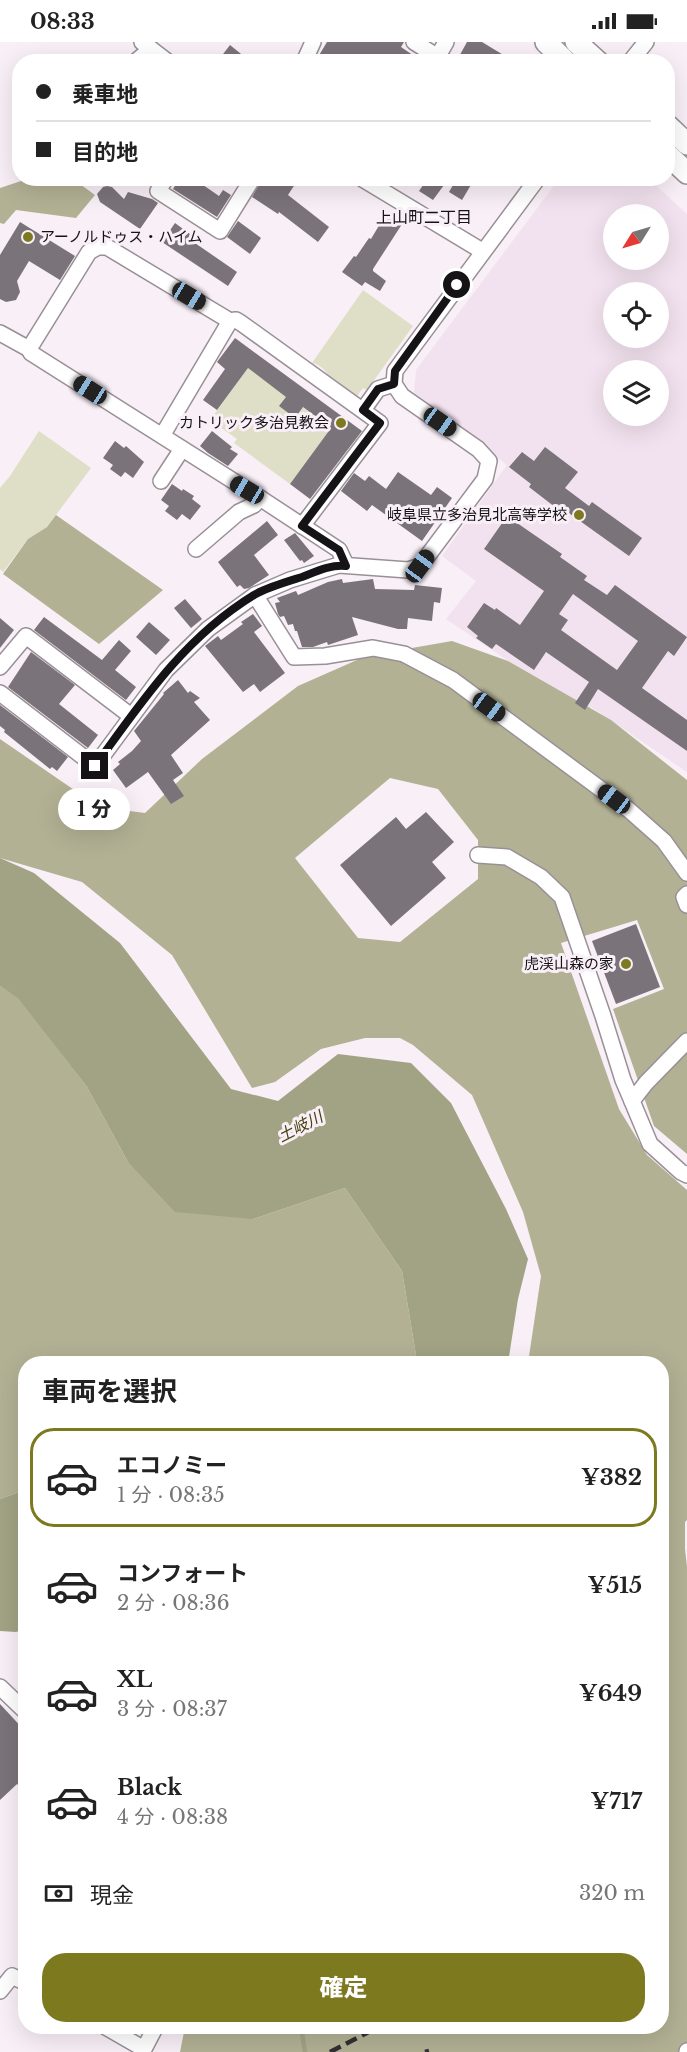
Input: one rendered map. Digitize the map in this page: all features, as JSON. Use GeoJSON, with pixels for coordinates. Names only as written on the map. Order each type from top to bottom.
{"type":"FeatureCollection","features":[{"type":"Feature","properties":{"kind":"highway"},"geometry":{"type":"LineString","coordinates":[[546,42],[558,54]]}},
{"type":"Feature","properties":{"kind":"highway"},"geometry":{"type":"LineString","coordinates":[[576,42],[589,54]]}},
{"type":"Feature","properties":{"kind":"highway"},"geometry":{"type":"LineString","coordinates":[[675,133],[687,144]]}},
{"type":"Feature","properties":{"kind":"highway"},"geometry":{"type":"LineString","coordinates":[[675,162],[687,173]]}},
{"type":"Feature","properties":{"kind":"street"},"geometry":{"type":"LineString","coordinates":[[414,42],[434,54]]}},
{"type":"Feature","properties":{"kind":"street"},"geometry":{"type":"LineString","coordinates":[[636,54],[646,42]]}},
{"type":"Feature","properties":{"kind":"street"},"geometry":{"type":"LineString","coordinates":[[161,186],[158,191],[220,231],[248,186]]}},
{"type":"Feature","properties":{"kind":"street"},"geometry":{"type":"LineString","coordinates":[[374,186],[482,251]]}},
{"type":"Feature","properties":{"kind":"street"},"geometry":{"type":"LineString","coordinates":[[0,693],[95,766],[166,670],[208,629],[255,595],[339,565],[408,570],[420,566],[485,479],[489,461],[478,449],[402,396],[394,384],[395,371],[532,186]]}},
{"type":"Feature","properties":{"kind":"street"},"geometry":{"type":"LineString","coordinates":[[29,349],[89,252],[98,247],[107,248],[230,321],[236,320],[241,323],[380,423],[302,526]]}},
{"type":"Feature","properties":{"kind":"street"},"geometry":{"type":"LineString","coordinates":[[162,436],[230,321]]}},
{"type":"Feature","properties":{"kind":"street"},"geometry":{"type":"LineString","coordinates":[[0,333],[29,349],[339,550],[346,566]]}},
{"type":"Feature","properties":{"kind":"street"},"geometry":{"type":"LineString","coordinates":[[363,410],[378,389],[394,384]]}},
{"type":"Feature","properties":{"kind":"street"},"geometry":{"type":"LineString","coordinates":[[160,481],[182,449]]}},
{"type":"Feature","properties":{"kind":"street"},"geometry":{"type":"LineString","coordinates":[[196,549],[239,512],[254,505],[260,498]]}},
{"type":"Feature","properties":{"kind":"street"},"geometry":{"type":"LineString","coordinates":[[255,595],[294,657],[325,656],[373,648],[404,654],[453,680],[629,810],[664,841],[687,873]]}},
{"type":"Feature","properties":{"kind":"street"},"geometry":{"type":"LineString","coordinates":[[0,667],[26,636],[131,716]]}},
{"type":"Feature","properties":{"kind":"street"},"geometry":{"type":"LineString","coordinates":[[478,855],[507,857],[541,877],[562,897],[623,1080],[650,1144],[687,1175]]}},
{"type":"Feature","properties":{"kind":"street"},"geometry":{"type":"LineString","coordinates":[[687,894],[684,897],[687,905]]}},
{"type":"Feature","properties":{"kind":"street"},"geometry":{"type":"LineString","coordinates":[[632,1101],[646,1083],[687,1041]]}},
{"type":"Feature","properties":{"kind":"street"},"geometry":{"type":"LineString","coordinates":[[0,1687],[18,1705]]}},
{"type":"Feature","properties":{"kind":"street"},"geometry":{"type":"LineString","coordinates":[[0,1991],[12,1976],[18,1979]]}},
{"type":"Feature","properties":{"kind":"street"},"geometry":{"type":"LineString","coordinates":[[118,2034],[144,2049],[152,2034]]}},
{"type":"Feature","properties":{"kind":"shaded area"},"geometry":{"type":"Polygon","coordinates":[[[12,184],[12,186],[83,186],[95,195],[76,218],[16,210],[4,224],[0,223],[0,188],[12,184]]]}},
{"type":"Feature","properties":{"kind":"shaded area","name":"岐阜県立多治見北高等学校"},"geometry":{"type":"Polygon","coordinates":[[[554,186],[657,186],[687,214],[687,772],[591,707],[587,714],[446,619],[476,581],[442,556],[507,465],[414,393],[416,370],[554,186]]]}},
{"type":"Feature","properties":{"kind":"shaded area"},"geometry":{"type":"Polygon","coordinates":[[[363,290],[413,326],[367,390],[363,388],[355,399],[336,385],[323,368],[312,363],[363,290]]]}},
{"type":"Feature","properties":{"kind":"shaded area"},"geometry":{"type":"Polygon","coordinates":[[[248,368],[331,428],[290,484],[234,443],[237,439],[210,420],[248,368]]]}},
{"type":"Feature","properties":{"kind":"shaded area"},"geometry":{"type":"Polygon","coordinates":[[[39,431],[91,468],[47,527],[28,539],[3,572],[0,569],[0,488],[39,431]]]}},
{"type":"Feature","properties":{"kind":"shaded area"},"geometry":{"type":"Polygon","coordinates":[[[56,515],[163,590],[99,644],[3,574],[28,539],[47,527],[56,515]]]}},
{"type":"Feature","properties":{"kind":"shaded area"},"geometry":{"type":"Polygon","coordinates":[[[452,641],[508,661],[611,720],[687,780],[687,1154],[654,1126],[613,1009],[664,989],[637,920],[561,943],[619,1109],[647,1155],[687,1190],[687,1520],[685,1522],[685,1549],[687,1567],[687,2052],[180,2052],[184,2034],[669,2034],[669,1356],[529,1356],[541,1276],[523,1212],[472,1095],[413,1045],[400,1038],[365,1038],[321,1049],[275,1082],[252,1088],[172,955],[82,882],[0,858],[0,739],[99,807],[145,813],[202,759],[298,686],[366,656],[452,641]],[[390,778],[295,858],[358,938],[400,942],[478,879],[478,840],[438,789],[390,778]]]}},
{"type":"Feature","properties":{"kind":"shaded area"},"geometry":{"type":"Polygon","coordinates":[[[0,986],[18,997],[87,1087],[128,1162],[253,1219],[345,1188],[402,1271],[416,1355],[18,1356],[18,1493],[0,1499],[0,986]]]}},
{"type":"Feature","properties":{"kind":"water","name":"土岐川"},"geometry":{"type":"Polygon","coordinates":[[[0,858],[34,873],[120,943],[231,1089],[278,1101],[338,1054],[411,1063],[451,1103],[506,1209],[528,1259],[518,1299],[509,1356],[416,1356],[402,1271],[345,1188],[253,1219],[175,1212],[128,1162],[87,1087],[18,998],[0,986],[0,858]]]}},
{"type":"Feature","properties":{"kind":"water"},"geometry":{"type":"Polygon","coordinates":[[[18,1493],[18,1631],[16,1632],[0,1631],[0,1499],[18,1493]]]}},
{"type":"Feature","properties":{"kind":"building"},"geometry":{"type":"Polygon","coordinates":[[[327,42],[404,42],[401,47],[411,54],[320,54],[327,42]]]}},
{"type":"Feature","properties":{"kind":"building"},"geometry":{"type":"Polygon","coordinates":[[[467,42],[482,42],[502,54],[460,54],[467,42]]]}},
{"type":"Feature","properties":{"kind":"building"},"geometry":{"type":"Polygon","coordinates":[[[230,45],[241,54],[223,54],[230,45]]]}},
{"type":"Feature","properties":{"kind":"building"},"geometry":{"type":"Polygon","coordinates":[[[107,186],[112,187],[124,199],[128,192],[158,203],[140,229],[100,202],[97,194],[107,186]]]}},
{"type":"Feature","properties":{"kind":"building"},"geometry":{"type":"Polygon","coordinates":[[[175,186],[205,186],[219,196],[223,190],[231,195],[217,217],[173,189],[175,186]]]}},
{"type":"Feature","properties":{"kind":"building"},"geometry":{"type":"Polygon","coordinates":[[[258,186],[294,186],[288,195],[329,227],[318,242],[279,212],[278,214],[252,197],[258,186]]]}},
{"type":"Feature","properties":{"kind":"building"},"geometry":{"type":"Polygon","coordinates":[[[422,186],[443,186],[433,200],[419,191],[422,186]]]}},
{"type":"Feature","properties":{"kind":"building"},"geometry":{"type":"Polygon","coordinates":[[[452,186],[470,186],[462,200],[449,192],[452,186]]]}},
{"type":"Feature","properties":{"kind":"building"},"geometry":{"type":"Polygon","coordinates":[[[387,212],[394,216],[396,212],[406,218],[373,269],[386,281],[380,291],[365,282],[362,286],[342,272],[369,238],[371,239],[387,212]]]}},
{"type":"Feature","properties":{"kind":"building"},"geometry":{"type":"Polygon","coordinates":[[[238,221],[261,238],[250,254],[227,237],[238,221]]]}},
{"type":"Feature","properties":{"kind":"building","name":"アーノルドゥス・ハイム"},"geometry":{"type":"Polygon","coordinates":[[[20,222],[75,256],[60,280],[29,261],[17,281],[20,292],[16,300],[6,302],[0,299],[0,255],[20,222]]]}},
{"type":"Feature","properties":{"kind":"building"},"geometry":{"type":"Polygon","coordinates":[[[175,223],[198,240],[195,243],[237,272],[228,286],[162,242],[175,223]]]}},
{"type":"Feature","properties":{"kind":"building","name":"カトリック多治見教会"},"geometry":{"type":"Polygon","coordinates":[[[235,338],[362,431],[310,499],[290,484],[331,428],[303,407],[295,418],[279,406],[286,397],[248,368],[217,410],[203,400],[225,369],[217,362],[235,338]]]}},
{"type":"Feature","properties":{"kind":"building"},"geometry":{"type":"Polygon","coordinates":[[[212,431],[238,454],[228,466],[200,446],[212,431]]]}},
{"type":"Feature","properties":{"kind":"building"},"geometry":{"type":"Polygon","coordinates":[[[115,441],[124,448],[126,446],[144,462],[133,478],[125,472],[121,477],[110,469],[113,465],[103,458],[115,441]]]}},
{"type":"Feature","properties":{"kind":"building"},"geometry":{"type":"Polygon","coordinates":[[[545,447],[578,472],[565,488],[589,506],[592,502],[642,538],[629,556],[566,511],[564,514],[529,487],[531,484],[509,467],[522,452],[534,461],[545,447]]]}},
{"type":"Feature","properties":{"kind":"building"},"geometry":{"type":"Polygon","coordinates":[[[398,472],[431,495],[437,487],[452,498],[422,541],[372,505],[367,511],[341,491],[354,473],[365,481],[369,476],[386,489],[398,472]]]}},
{"type":"Feature","properties":{"kind":"building"},"geometry":{"type":"Polygon","coordinates":[[[172,484],[194,496],[192,499],[201,506],[190,520],[182,514],[177,520],[165,511],[169,506],[161,500],[172,484]]]}},
{"type":"Feature","properties":{"kind":"building"},"geometry":{"type":"Polygon","coordinates":[[[507,516],[562,554],[560,557],[587,576],[584,580],[607,595],[615,585],[687,637],[674,656],[668,651],[642,688],[687,720],[687,751],[598,689],[585,710],[575,703],[589,682],[546,652],[534,670],[496,644],[492,649],[476,638],[478,636],[467,627],[484,603],[495,610],[496,608],[520,625],[544,591],[484,549],[507,516]],[[573,594],[559,614],[568,620],[561,630],[617,670],[638,641],[573,594]]]}},
{"type":"Feature","properties":{"kind":"building"},"geometry":{"type":"Polygon","coordinates":[[[267,521],[278,535],[254,555],[269,575],[249,588],[244,589],[240,585],[237,587],[218,562],[267,521]]]}},
{"type":"Feature","properties":{"kind":"building"},"geometry":{"type":"Polygon","coordinates":[[[295,533],[314,556],[304,563],[284,540],[295,533]]]}},
{"type":"Feature","properties":{"kind":"building"},"geometry":{"type":"Polygon","coordinates":[[[342,579],[343,583],[373,579],[375,589],[414,590],[415,585],[442,588],[440,603],[434,602],[432,621],[408,618],[407,629],[398,629],[352,617],[358,635],[328,645],[327,642],[313,647],[302,647],[293,624],[288,625],[284,616],[280,617],[278,614],[275,603],[280,602],[277,598],[296,591],[298,595],[328,582],[342,579]]]}},
{"type":"Feature","properties":{"kind":"building"},"geometry":{"type":"Polygon","coordinates":[[[185,599],[202,619],[191,628],[174,608],[185,599]]]}},
{"type":"Feature","properties":{"kind":"building"},"geometry":{"type":"Polygon","coordinates":[[[253,614],[262,626],[254,632],[285,673],[260,692],[254,684],[243,692],[205,646],[218,636],[221,640],[253,614]]]}},
{"type":"Feature","properties":{"kind":"building"},"geometry":{"type":"Polygon","coordinates":[[[44,617],[102,660],[119,640],[131,651],[115,670],[136,687],[126,700],[34,630],[44,617]]]}},
{"type":"Feature","properties":{"kind":"building"},"geometry":{"type":"Polygon","coordinates":[[[0,618],[14,630],[0,648],[0,618]]]}},
{"type":"Feature","properties":{"kind":"building"},"geometry":{"type":"Polygon","coordinates":[[[149,622],[170,640],[156,655],[136,637],[149,622]]]}},
{"type":"Feature","properties":{"kind":"building"},"geometry":{"type":"Polygon","coordinates":[[[31,652],[75,685],[59,704],[98,735],[88,748],[8,687],[31,652]]]}},
{"type":"Feature","properties":{"kind":"building"},"geometry":{"type":"Polygon","coordinates":[[[178,680],[188,693],[190,691],[200,698],[194,702],[210,720],[171,755],[183,773],[173,780],[184,796],[171,804],[148,772],[126,788],[113,770],[120,764],[118,762],[141,741],[134,731],[163,693],[178,680]]]}},
{"type":"Feature","properties":{"kind":"building"},"geometry":{"type":"Polygon","coordinates":[[[0,705],[68,757],[57,771],[52,767],[50,769],[4,732],[5,730],[0,726],[0,705]]]}},
{"type":"Feature","properties":{"kind":"building"},"geometry":{"type":"Polygon","coordinates":[[[426,812],[454,842],[432,862],[446,878],[391,926],[340,865],[396,817],[406,829],[426,812]]]}},
{"type":"Feature","properties":{"kind":"building","name":"虎渓山森の家"},"geometry":{"type":"Polygon","coordinates":[[[636,924],[660,987],[616,1004],[592,941],[636,924]]]}},
{"type":"Feature","properties":{"kind":"building"},"geometry":{"type":"Polygon","coordinates":[[[0,1704],[18,1723],[18,1785],[0,1800],[0,1704]]]}},
{"type":"Feature","properties":{"kind":"waterway"},"geometry":{"type":"LineString","coordinates":[[302,2034],[305,2052]]}},
{"type":"Feature","properties":{"kind":"railway"},"geometry":{"type":"LineString","coordinates":[[330,2052],[365,2034]]}},
{"type":"Feature","properties":{"kind":"railway"},"geometry":{"type":"LineString","coordinates":[[425,2052],[429,2051]]}},
{"type":"Feature","properties":{"kind":"place","name":"アーノルドゥス・ハイム"},"geometry":{"type":"Point","coordinates":[28,237]}},
{"type":"Feature","properties":{"kind":"place","name":"カトリック多治見教会"},"geometry":{"type":"Point","coordinates":[341,423]}},
{"type":"Feature","properties":{"kind":"place","name":"岐阜県立多治見北高等学校"},"geometry":{"type":"Point","coordinates":[579,515]}},
{"type":"Feature","properties":{"kind":"place","name":"虎渓山森の家"},"geometry":{"type":"Point","coordinates":[626,964]}},
{"type":"Feature","properties":{"kind":"district","name":"上山町二丁目"},"geometry":{"type":"Point","coordinates":[424,217]}},
{"type":"Feature","properties":{"kind":"route"},"geometry":{"type":"LineString","coordinates":[[95,766],[166,670],[208,629],[255,595],[290,580],[339,565],[346,566],[339,550],[302,526],[380,423],[363,410],[378,389],[394,384],[395,371],[457,285]]}}]}
